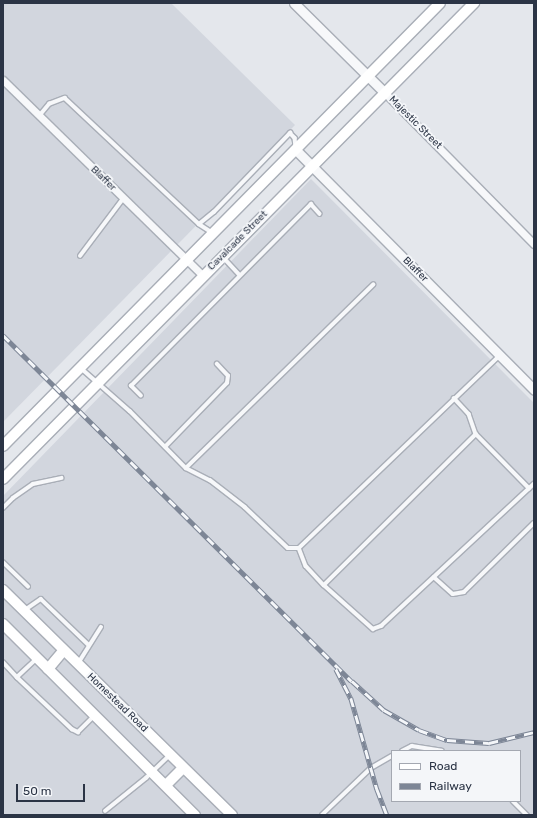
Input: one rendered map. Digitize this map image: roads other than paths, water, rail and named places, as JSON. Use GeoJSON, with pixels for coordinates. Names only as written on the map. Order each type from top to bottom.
{"type":"FeatureCollection","features":[{"type":"Feature","properties":{"kind":"main road"},"geometry":{"type":"LineString","coordinates":[[3,446],[440,3]]}},
{"type":"Feature","properties":{"kind":"main road","name":"Cavalcade Street"},"geometry":{"type":"LineString","coordinates":[[3,480],[474,3]]}},
{"type":"Feature","properties":{"kind":"main road","name":"Homestead Road"},"geometry":{"type":"LineString","coordinates":[[3,590],[63,651],[232,815]]}},
{"type":"Feature","properties":{"kind":"main road"},"geometry":{"type":"LineString","coordinates":[[3,624],[195,815]]}},
{"type":"Feature","properties":{"kind":"main road"},"geometry":{"type":"LineString","coordinates":[[48,669],[63,651]]}},
{"type":"Feature","properties":{"kind":"main road"},"geometry":{"type":"LineString","coordinates":[[166,785],[183,768]]}},
{"type":"Feature","properties":{"kind":"street","name":"Majestic Street"},"geometry":{"type":"LineString","coordinates":[[294,3],[534,244]]}},
{"type":"Feature","properties":{"kind":"street","name":"Blaffer"},"geometry":{"type":"LineString","coordinates":[[3,80],[203,276]]}},
{"type":"Feature","properties":{"kind":"street","name":"Blaffer"},"geometry":{"type":"LineString","coordinates":[[296,150],[534,390]]}},
{"type":"Feature","properties":{"kind":"lane"},"geometry":{"type":"LineString","coordinates":[[39,116],[49,104],[65,98],[199,224],[213,233]]}},
{"type":"Feature","properties":{"kind":"lane"},"geometry":{"type":"LineString","coordinates":[[199,224],[214,212],[290,133],[295,138],[296,150]]}},
{"type":"Feature","properties":{"kind":"lane"},"geometry":{"type":"LineString","coordinates":[[80,256],[123,199]]}},
{"type":"Feature","properties":{"kind":"lane"},"geometry":{"type":"LineString","coordinates":[[141,396],[131,386],[240,274],[311,204],[320,214]]}},
{"type":"Feature","properties":{"kind":"lane"},"geometry":{"type":"LineString","coordinates":[[222,257],[240,274]]}},
{"type":"Feature","properties":{"kind":"lane"},"geometry":{"type":"LineString","coordinates":[[186,468],[372,285]]}},
{"type":"Feature","properties":{"kind":"lane"},"geometry":{"type":"LineString","coordinates":[[80,367],[130,411],[186,468],[210,480],[244,508],[288,548],[300,548],[500,355]]}},
{"type":"Feature","properties":{"kind":"lane"},"geometry":{"type":"LineString","coordinates":[[165,447],[227,383],[228,376],[217,364]]}},
{"type":"Feature","properties":{"kind":"lane"},"geometry":{"type":"LineString","coordinates":[[454,398],[469,414],[476,434],[530,488]]}},
{"type":"Feature","properties":{"kind":"lane"},"geometry":{"type":"LineString","coordinates":[[324,585],[476,434]]}},
{"type":"Feature","properties":{"kind":"lane"},"geometry":{"type":"LineString","coordinates":[[3,508],[12,498],[33,484],[61,478]]}},
{"type":"Feature","properties":{"kind":"lane"},"geometry":{"type":"LineString","coordinates":[[300,548],[306,566],[324,585],[372,629],[381,626],[534,484]]}},
{"type":"Feature","properties":{"kind":"lane"},"geometry":{"type":"LineString","coordinates":[[434,577],[453,594],[464,592],[534,523]]}},
{"type":"Feature","properties":{"kind":"lane"},"geometry":{"type":"LineString","coordinates":[[3,562],[28,586]]}},
{"type":"Feature","properties":{"kind":"lane"},"geometry":{"type":"LineString","coordinates":[[24,611],[41,599],[89,646]]}},
{"type":"Feature","properties":{"kind":"lane"},"geometry":{"type":"LineString","coordinates":[[77,664],[101,627]]}},
{"type":"Feature","properties":{"kind":"lane"},"geometry":{"type":"LineString","coordinates":[[18,677],[37,658]]}},
{"type":"Feature","properties":{"kind":"lane"},"geometry":{"type":"LineString","coordinates":[[3,662],[72,729],[78,732],[95,716]]}},
{"type":"Feature","properties":{"kind":"lane"},"geometry":{"type":"LineString","coordinates":[[404,750],[412,746],[436,750]]}},
{"type":"Feature","properties":{"kind":"lane"},"geometry":{"type":"LineString","coordinates":[[105,811],[153,772],[170,755]]}},
{"type":"Feature","properties":{"kind":"lane"},"geometry":{"type":"LineString","coordinates":[[322,815],[371,768],[391,757]]}},
{"type":"Feature","properties":{"kind":"lane"},"geometry":{"type":"LineString","coordinates":[[514,802],[527,815]]}},
{"type":"Feature","properties":{"kind":"railway"},"geometry":{"type":"LineString","coordinates":[[3,335],[352,681],[384,710],[419,730],[447,740],[489,743],[534,732]]}},
{"type":"Feature","properties":{"kind":"railway"},"geometry":{"type":"LineString","coordinates":[[336,669],[351,698],[377,789],[387,815]]}}]}
